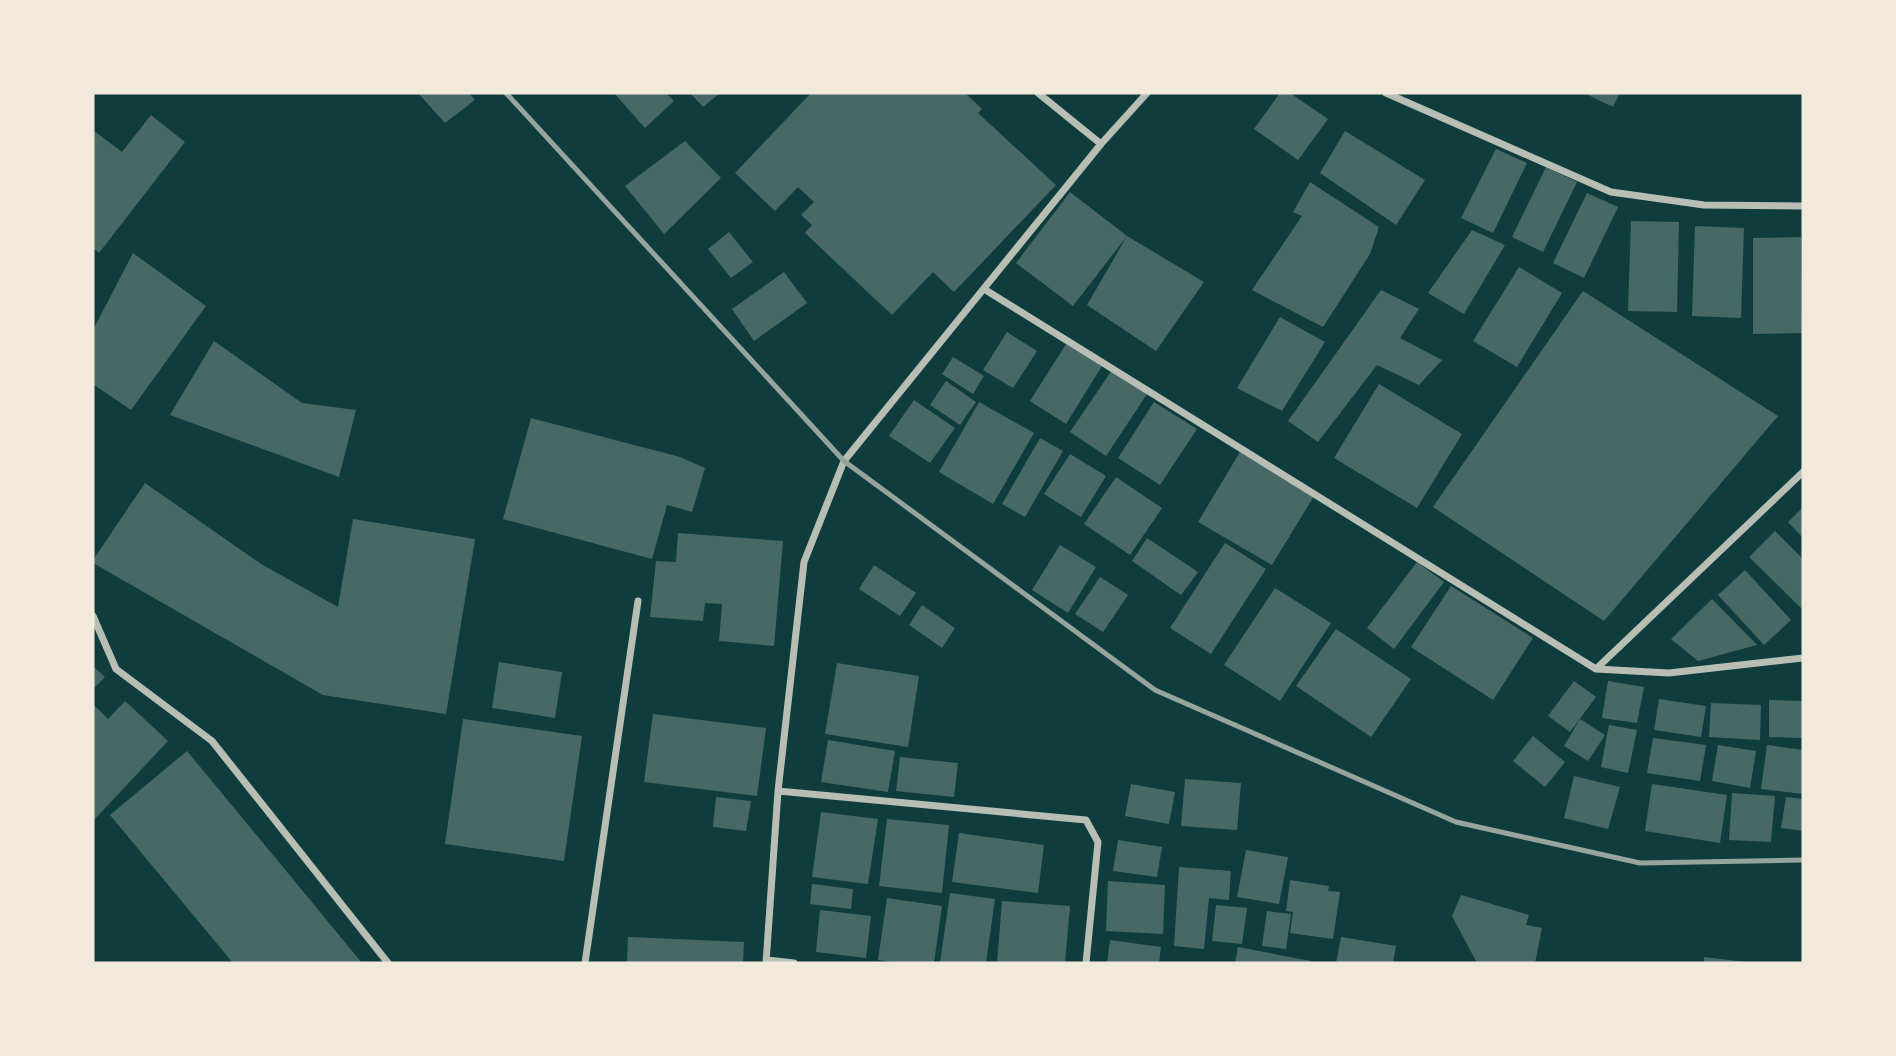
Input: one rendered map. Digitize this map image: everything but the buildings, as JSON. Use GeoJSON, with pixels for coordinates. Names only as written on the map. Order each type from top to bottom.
{"type":"FeatureCollection","features":[{"type":"Feature","properties":{"kind":"street"},"geometry":{"type":"LineString","coordinates":[[1038,93],[1101,144]]}},
{"type":"Feature","properties":{"kind":"street"},"geometry":{"type":"LineString","coordinates":[[794,963],[767,962],[779,791],[804,562],[844,461],[1101,144],[1146,93]]}},
{"type":"Feature","properties":{"kind":"street"},"geometry":{"type":"LineString","coordinates":[[1386,93],[1611,192],[1704,205],[1803,206]]}},
{"type":"Feature","properties":{"kind":"street"},"geometry":{"type":"LineString","coordinates":[[984,289],[1596,669],[1669,673],[1803,658]]}},
{"type":"Feature","properties":{"kind":"street"},"geometry":{"type":"LineString","coordinates":[[1596,669],[1803,472]]}},
{"type":"Feature","properties":{"kind":"street"},"geometry":{"type":"LineString","coordinates":[[585,963],[638,601]]}},
{"type":"Feature","properties":{"kind":"street"},"geometry":{"type":"LineString","coordinates":[[93,616],[116,669],[212,741],[388,963]]}},
{"type":"Feature","properties":{"kind":"street"},"geometry":{"type":"LineString","coordinates":[[779,791],[1086,820],[1098,842],[1086,963]]}},
{"type":"Feature","properties":{"kind":"railway"},"geometry":{"type":"LineString","coordinates":[[506,93],[844,461],[1155,690],[1456,822],[1640,863],[1803,860]]}}]}
